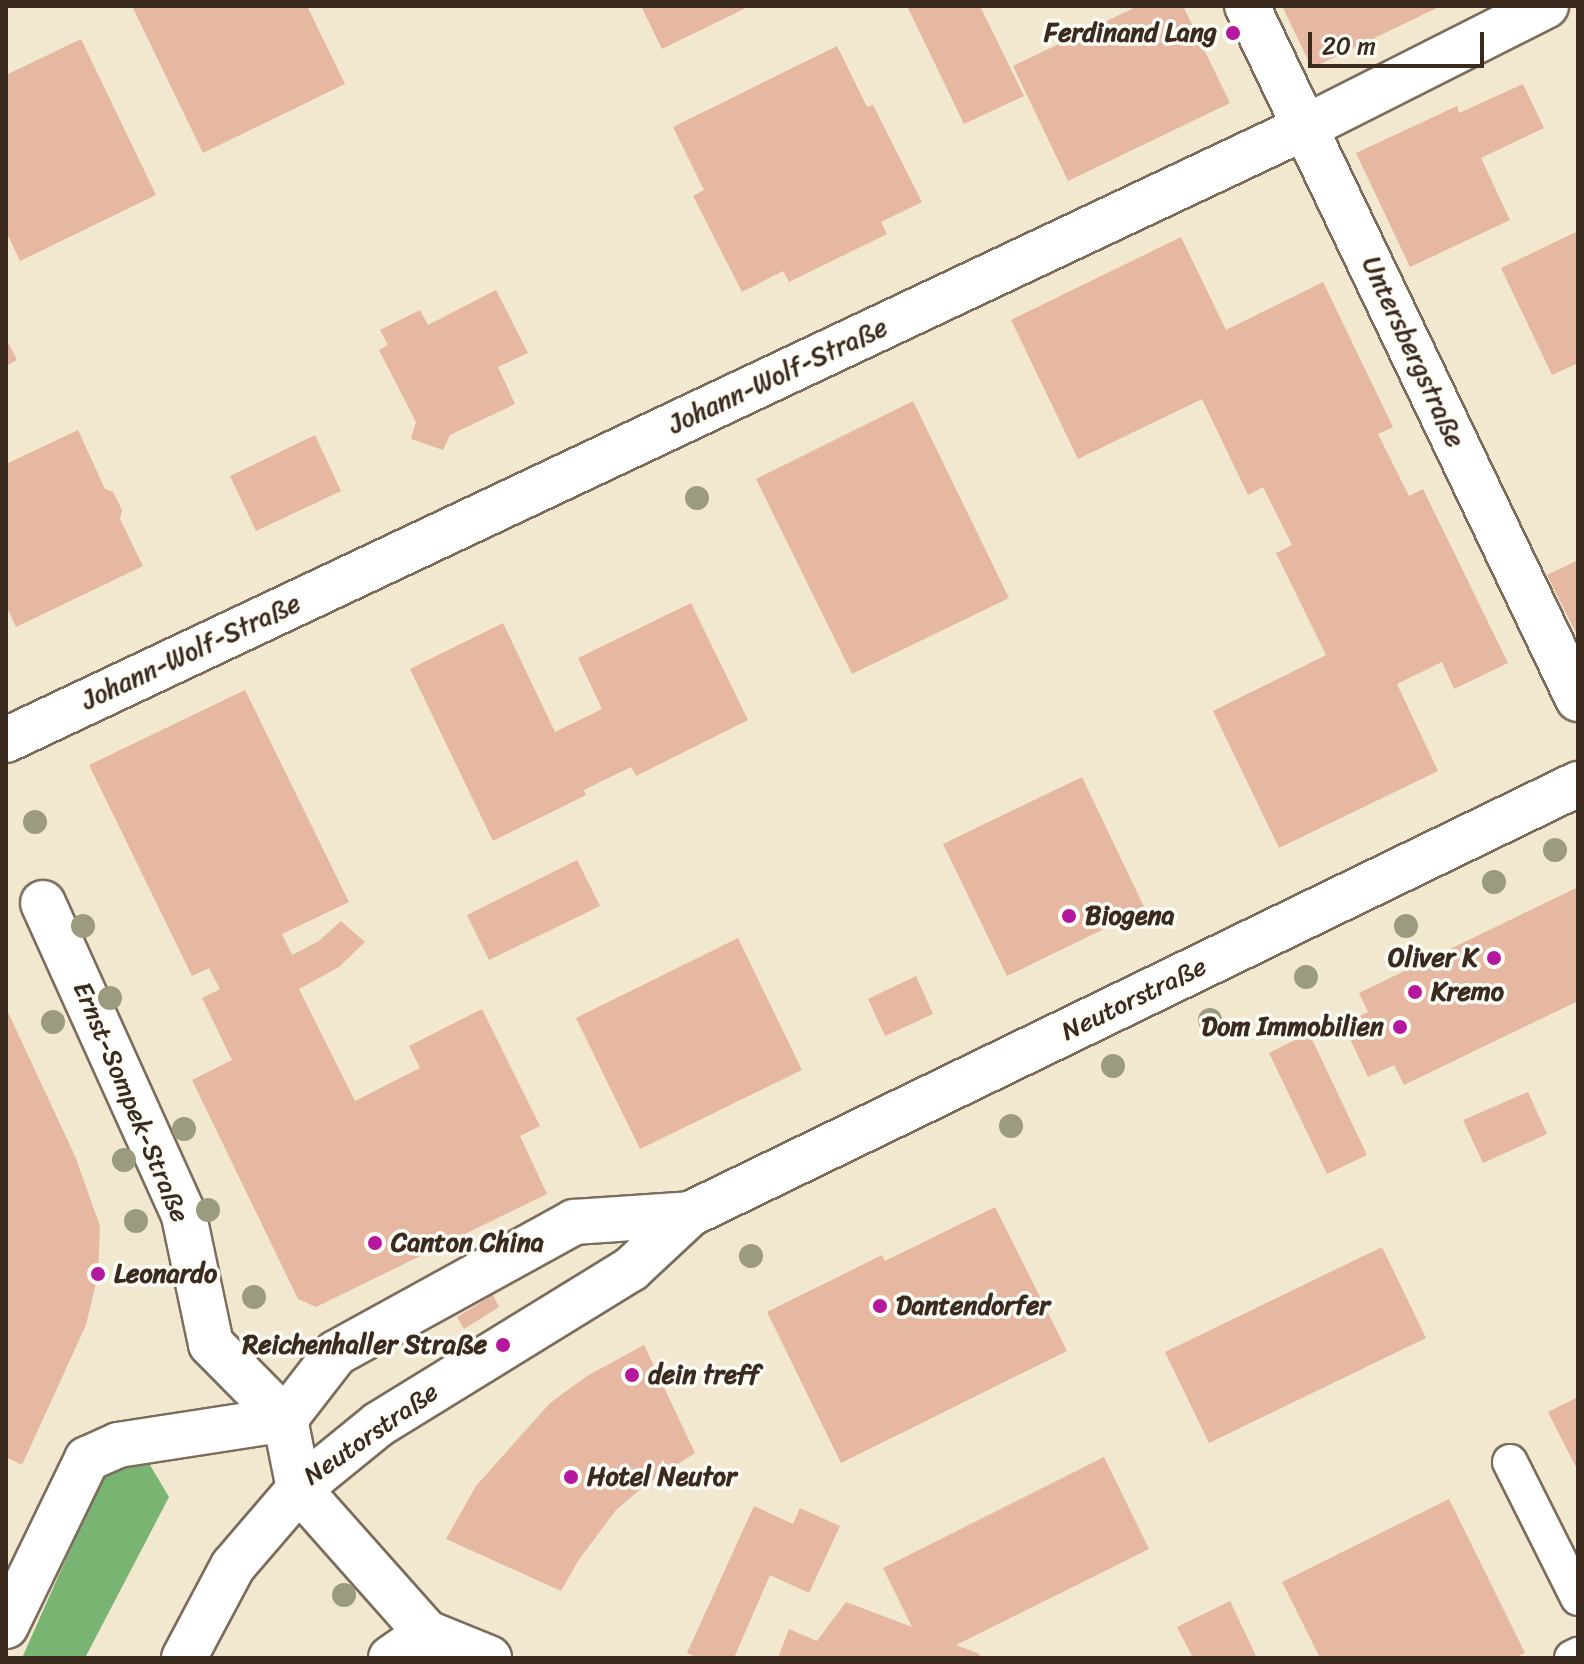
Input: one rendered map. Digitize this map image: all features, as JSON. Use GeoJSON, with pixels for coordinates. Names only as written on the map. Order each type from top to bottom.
{"type":"FeatureCollection","features":[{"type":"Feature","properties":{"kind":"street","name":"Untersbergstraße"},"geometry":{"type":"LineString","coordinates":[[1247,6],[1578,699]]}},
{"type":"Feature","properties":{"kind":"street","name":"Johann-Wolf-Straße"},"geometry":{"type":"LineString","coordinates":[[6,740],[1306,127],[1546,6]]}},
{"type":"Feature","properties":{"kind":"street","name":"Neutorstraße"},"geometry":{"type":"LineString","coordinates":[[690,1214],[574,1222],[336,1353],[285,1419],[299,1489],[379,1424],[631,1269],[690,1214],[1578,784]]}},
{"type":"Feature","properties":{"kind":"street","name":"Ernst-Sompek-Straße"},"geometry":{"type":"LineString","coordinates":[[43,903],[184,1216],[211,1344],[285,1419]]}},
{"type":"Feature","properties":{"kind":"street"},"geometry":{"type":"LineString","coordinates":[[6,1626],[87,1459],[118,1445],[285,1419]]}},
{"type":"Feature","properties":{"kind":"street"},"geometry":{"type":"LineString","coordinates":[[184,1658],[233,1566],[299,1489],[427,1633],[489,1658]]}},
{"type":"Feature","properties":{"kind":"street"},"geometry":{"type":"LineString","coordinates":[[391,1658],[427,1633]]}},
{"type":"Feature","properties":{"kind":"lane"},"geometry":{"type":"LineString","coordinates":[[1510,1462],[1578,1598]]}},
{"type":"Feature","properties":{"kind":"lane"},"geometry":{"type":"LineString","coordinates":[[1572,1658],[1578,1655]]}},
{"type":"Feature","properties":{"kind":"green space"},"geometry":{"type":"Polygon","coordinates":[[[144,1455],[169,1497],[85,1658],[22,1658],[101,1480],[144,1455]]]}},
{"type":"Feature","properties":{"kind":"building"},"geometry":{"type":"Polygon","coordinates":[[[132,6],[307,6],[345,84],[203,153],[132,6]]]}},
{"type":"Feature","properties":{"kind":"building"},"geometry":{"type":"Polygon","coordinates":[[[641,6],[750,6],[662,49],[641,6]]]}},
{"type":"Feature","properties":{"kind":"building"},"geometry":{"type":"Polygon","coordinates":[[[907,6],[980,6],[1024,96],[964,124],[907,6]]]}},
{"type":"Feature","properties":{"kind":"building"},"geometry":{"type":"Polygon","coordinates":[[[1138,6],[1183,6],[1230,103],[1068,181],[1013,66],[1138,6]]]}},
{"type":"Feature","properties":{"kind":"building"},"geometry":{"type":"Polygon","coordinates":[[[1282,6],[1441,6],[1312,68],[1282,6]]]}},
{"type":"Feature","properties":{"kind":"building"},"geometry":{"type":"Polygon","coordinates":[[[81,39],[156,195],[20,261],[6,231],[6,75],[81,39]]]}},
{"type":"Feature","properties":{"kind":"building"},"geometry":{"type":"Polygon","coordinates":[[[837,46],[867,107],[873,105],[922,202],[881,222],[887,234],[789,282],[783,271],[742,292],[693,196],[704,190],[673,127],[837,46]]]}},
{"type":"Feature","properties":{"kind":"building"},"geometry":{"type":"Polygon","coordinates":[[[1523,84],[1544,128],[1481,158],[1510,220],[1410,267],[1356,153],[1457,106],[1459,113],[1523,84]]]}},
{"type":"Feature","properties":{"kind":"building"},"geometry":{"type":"Polygon","coordinates":[[[1578,231],[1578,363],[1552,375],[1501,268],[1578,231]]]}},
{"type":"Feature","properties":{"kind":"building"},"geometry":{"type":"Polygon","coordinates":[[[1181,237],[1226,330],[1323,282],[1393,427],[1378,434],[1409,496],[1423,489],[1508,663],[1454,689],[1442,662],[1397,684],[1438,771],[1279,848],[1213,711],[1326,655],[1276,553],[1292,545],[1263,487],[1248,495],[1202,399],[1078,459],[1011,320],[1181,237]]]}},
{"type":"Feature","properties":{"kind":"building"},"geometry":{"type":"Polygon","coordinates":[[[496,290],[528,353],[498,367],[515,404],[450,435],[443,450],[411,439],[416,422],[379,350],[388,345],[380,330],[420,310],[428,325],[496,290]]]}},
{"type":"Feature","properties":{"kind":"building"},"geometry":{"type":"Polygon","coordinates":[[[6,338],[17,360],[6,366],[6,338]]]}},
{"type":"Feature","properties":{"kind":"building"},"geometry":{"type":"Polygon","coordinates":[[[913,401],[1009,598],[852,674],[756,479],[913,401]]]}},
{"type":"Feature","properties":{"kind":"building"},"geometry":{"type":"Polygon","coordinates":[[[78,430],[105,489],[113,492],[122,510],[120,519],[143,566],[16,627],[6,606],[6,464],[78,430]]]}},
{"type":"Feature","properties":{"kind":"building"},"geometry":{"type":"Polygon","coordinates":[[[315,435],[341,491],[256,531],[230,476],[315,435]]]}},
{"type":"Feature","properties":{"kind":"building"},"geometry":{"type":"Polygon","coordinates":[[[1578,560],[1578,637],[1547,575],[1578,560]]]}},
{"type":"Feature","properties":{"kind":"building"},"geometry":{"type":"Polygon","coordinates":[[[691,603],[748,720],[636,776],[631,767],[584,790],[586,795],[493,841],[410,669],[503,623],[555,732],[602,709],[578,658],[691,603]]]}},
{"type":"Feature","properties":{"kind":"building"},"geometry":{"type":"Polygon","coordinates":[[[245,690],[349,902],[282,934],[292,955],[319,941],[341,921],[365,942],[339,967],[299,989],[355,1101],[420,1068],[409,1046],[482,1009],[540,1126],[520,1136],[547,1194],[316,1307],[298,1299],[192,1080],[232,1060],[202,998],[220,989],[209,968],[192,976],[89,765],[245,690]]]}},
{"type":"Feature","properties":{"kind":"building"},"geometry":{"type":"Polygon","coordinates":[[[1082,777],[1145,909],[1007,976],[943,844],[1082,777]]]}},
{"type":"Feature","properties":{"kind":"building"},"geometry":{"type":"Polygon","coordinates":[[[577,860],[600,906],[489,960],[467,915],[577,860]]]}},
{"type":"Feature","properties":{"kind":"building"},"geometry":{"type":"Polygon","coordinates":[[[1578,887],[1578,1001],[1404,1085],[1394,1065],[1368,1077],[1343,1024],[1368,1012],[1359,993],[1578,887]]]}},
{"type":"Feature","properties":{"kind":"building"},"geometry":{"type":"Polygon","coordinates":[[[738,938],[802,1070],[640,1149],[576,1018],[738,938]]]}},
{"type":"Feature","properties":{"kind":"building"},"geometry":{"type":"Polygon","coordinates":[[[916,976],[933,1014],[885,1036],[868,999],[916,976]]]}},
{"type":"Feature","properties":{"kind":"building"},"geometry":{"type":"Polygon","coordinates":[[[6,1008],[75,1156],[100,1226],[98,1274],[86,1325],[22,1465],[6,1457],[6,1008]]]}},
{"type":"Feature","properties":{"kind":"building"},"geometry":{"type":"Polygon","coordinates":[[[1309,1033],[1367,1155],[1327,1174],[1269,1053],[1309,1033]]]}},
{"type":"Feature","properties":{"kind":"building"},"geometry":{"type":"Polygon","coordinates":[[[1528,1092],[1547,1134],[1483,1163],[1463,1120],[1528,1092]]]}},
{"type":"Feature","properties":{"kind":"building"},"geometry":{"type":"Polygon","coordinates":[[[995,1207],[1067,1351],[841,1463],[767,1312],[882,1255],[885,1261],[995,1207]]]}},
{"type":"Feature","properties":{"kind":"building"},"geometry":{"type":"Polygon","coordinates":[[[1382,1247],[1426,1338],[1209,1443],[1165,1352],[1382,1247]]]}},
{"type":"Feature","properties":{"kind":"building"},"geometry":{"type":"Polygon","coordinates":[[[493,1295],[499,1307],[464,1329],[457,1317],[493,1295]]]}},
{"type":"Feature","properties":{"kind":"building","name":"Hotel Neutor"},"geometry":{"type":"Polygon","coordinates":[[[644,1345],[695,1453],[644,1486],[616,1510],[578,1561],[561,1591],[446,1539],[476,1486],[550,1403],[587,1376],[644,1345]]]}},
{"type":"Feature","properties":{"kind":"building"},"geometry":{"type":"Polygon","coordinates":[[[1578,1397],[1578,1471],[1548,1412],[1578,1397]]]}},
{"type":"Feature","properties":{"kind":"building"},"geometry":{"type":"Polygon","coordinates":[[[1104,1457],[1149,1549],[956,1645],[980,1654],[979,1658],[778,1658],[789,1629],[817,1641],[846,1602],[912,1627],[883,1568],[1104,1457]]]}},
{"type":"Feature","properties":{"kind":"building"},"geometry":{"type":"Polygon","coordinates":[[[1449,1499],[1525,1653],[1515,1658],[1320,1658],[1282,1582],[1449,1499]]]}},
{"type":"Feature","properties":{"kind":"building"},"geometry":{"type":"Polygon","coordinates":[[[754,1506],[793,1524],[800,1508],[840,1526],[809,1593],[770,1575],[734,1658],[698,1658],[687,1653],[754,1506]]]}},
{"type":"Feature","properties":{"kind":"building"},"geometry":{"type":"Polygon","coordinates":[[[1230,1601],[1257,1658],[1193,1658],[1177,1627],[1230,1601]]]}},
{"type":"Feature","properties":{"kind":"place","name":"Ferdinand Lang"},"geometry":{"type":"Point","coordinates":[1233,33]}},
{"type":"Feature","properties":{"kind":"place","name":"Biogena"},"geometry":{"type":"Point","coordinates":[1069,916]}},
{"type":"Feature","properties":{"kind":"place","name":"Oliver K"},"geometry":{"type":"Point","coordinates":[1494,958]}},
{"type":"Feature","properties":{"kind":"place","name":"Kremo"},"geometry":{"type":"Point","coordinates":[1415,992]}},
{"type":"Feature","properties":{"kind":"place","name":"Dom Immobilien"},"geometry":{"type":"Point","coordinates":[1400,1027]}},
{"type":"Feature","properties":{"kind":"place","name":"Canton China"},"geometry":{"type":"Point","coordinates":[375,1243]}},
{"type":"Feature","properties":{"kind":"place","name":"Leonardo"},"geometry":{"type":"Point","coordinates":[98,1274]}},
{"type":"Feature","properties":{"kind":"place","name":"Dantendorfer"},"geometry":{"type":"Point","coordinates":[880,1306]}},
{"type":"Feature","properties":{"kind":"place","name":"Reichenhaller Straße"},"geometry":{"type":"Point","coordinates":[503,1345]}},
{"type":"Feature","properties":{"kind":"place","name":"dein treff"},"geometry":{"type":"Point","coordinates":[632,1375]}},
{"type":"Feature","properties":{"kind":"place","name":"Hotel Neutor"},"geometry":{"type":"Point","coordinates":[571,1477]}}]}
